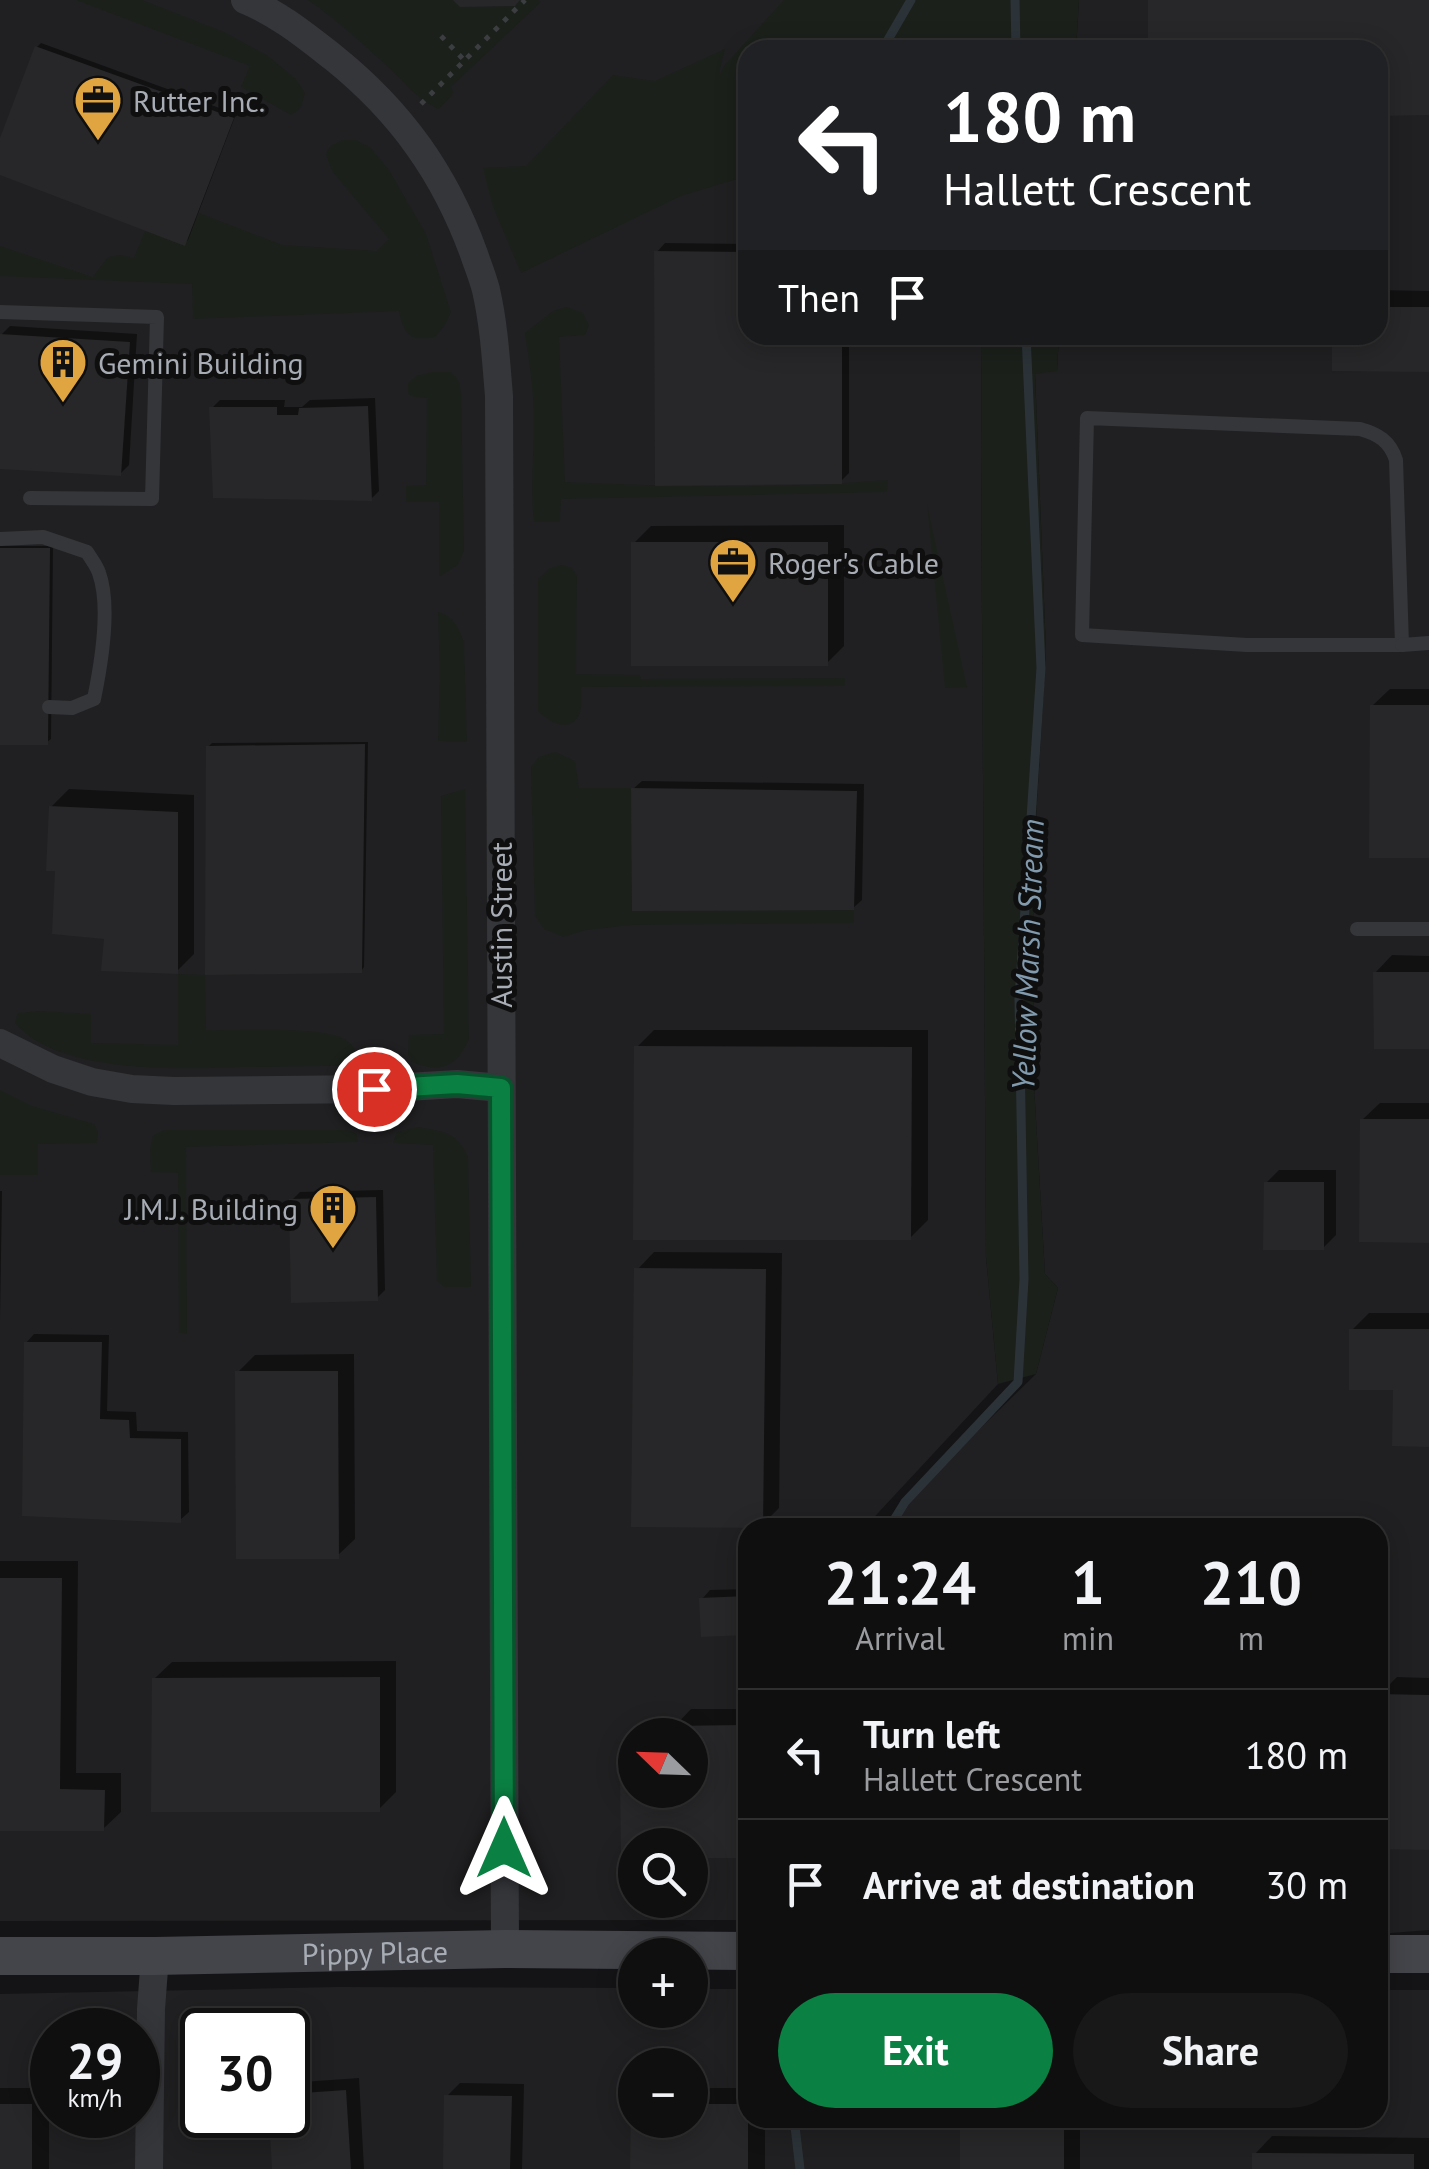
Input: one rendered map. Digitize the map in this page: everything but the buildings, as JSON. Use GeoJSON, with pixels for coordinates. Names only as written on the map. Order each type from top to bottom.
{"type":"FeatureCollection","features":[{"type":"Feature","properties":{"kind":"street","name":"Austin Street"},"geometry":{"type":"LineString","coordinates":[[245,0],[310,39],[360,79],[425,153],[468,238],[486,288],[494,341],[499,396],[505,1949]]}},
{"type":"Feature","properties":{"kind":"street"},"geometry":{"type":"LineString","coordinates":[[0,1043],[53,1069],[132,1090],[374,1089],[457,1084],[501,1088]]}},
{"type":"Feature","properties":{"kind":"street","name":"Pippy Place"},"geometry":{"type":"LineString","coordinates":[[0,1956],[505,1949],[738,1951]]}},
{"type":"Feature","properties":{"kind":"street"},"geometry":{"type":"LineString","coordinates":[[1388,1954],[1429,1954]]}},
{"type":"Feature","properties":{"kind":"street"},"geometry":{"type":"LineString","coordinates":[[149,2169],[155,1956]]}},
{"type":"Feature","properties":{"kind":"lane"},"geometry":{"type":"LineString","coordinates":[[0,312],[157,317],[152,499],[30,498]]}},
{"type":"Feature","properties":{"kind":"lane"},"geometry":{"type":"LineString","coordinates":[[1402,644],[1396,460],[1385,440],[1375,434],[1340,428],[1087,418],[1082,636],[1246,645],[1429,644]]}},
{"type":"Feature","properties":{"kind":"lane"},"geometry":{"type":"LineString","coordinates":[[0,539],[43,537],[88,552],[100,574],[102,656],[94,699],[72,708],[48,707]]}},
{"type":"Feature","properties":{"kind":"lane"},"geometry":{"type":"LineString","coordinates":[[1357,930],[1429,929]]}},
{"type":"Feature","properties":{"kind":"path"},"geometry":{"type":"LineString","coordinates":[[401,123],[525,0]]}},
{"type":"Feature","properties":{"kind":"path"},"geometry":{"type":"LineString","coordinates":[[441,36],[464,60]]}},
{"type":"Feature","properties":{"kind":"shaded area"},"geometry":{"type":"Polygon","coordinates":[[[0,0],[808,0],[760,40],[738,40],[738,345],[982,345],[986,1257],[998,1384],[873,1518],[738,1518],[738,1920],[0,1921],[0,0]]]}},
{"type":"Feature","properties":{"kind":"shaded area"},"geometry":{"type":"Polygon","coordinates":[[[76,0],[142,0],[224,32],[268,56],[296,79],[305,93],[301,108],[291,115],[241,87],[250,66],[76,0]]]}},
{"type":"Feature","properties":{"kind":"shaded area"},"geometry":{"type":"Polygon","coordinates":[[[308,0],[453,0],[460,7],[514,6],[520,0],[541,2],[451,87],[454,93],[439,109],[418,96],[350,32],[308,0]]]}},
{"type":"Feature","properties":{"kind":"shaded area"},"geometry":{"type":"Polygon","coordinates":[[[784,0],[1079,0],[1077,40],[748,40],[784,0]]]}},
{"type":"Feature","properties":{"kind":"shaded area"},"geometry":{"type":"Polygon","coordinates":[[[1079,0],[1429,0],[1429,1930],[1388,1933],[1388,1518],[891,1518],[1036,1374],[1058,1288],[1045,1274],[1034,1086],[1033,868],[1046,651],[1035,373],[1057,370],[1058,345],[1388,345],[1388,40],[1077,40],[1079,0]]]}},
{"type":"Feature","properties":{"kind":"shaded area"},"geometry":{"type":"Polygon","coordinates":[[[725,49],[718,78],[738,51],[738,179],[681,196],[521,273],[492,204],[483,168],[526,166],[613,75],[655,81],[725,49]]]}},
{"type":"Feature","properties":{"kind":"shaded area"},"geometry":{"type":"Polygon","coordinates":[[[342,140],[356,140],[371,148],[389,170],[426,234],[451,312],[435,337],[409,335],[399,311],[193,319],[192,284],[0,276],[0,246],[93,277],[108,257],[134,258],[145,231],[185,246],[199,213],[282,245],[377,251],[389,239],[332,171],[326,155],[330,146],[342,140]]]}},
{"type":"Feature","properties":{"kind":"shaded area"},"geometry":{"type":"Polygon","coordinates":[[[567,307],[583,313],[589,325],[585,335],[559,337],[565,482],[727,486],[888,480],[887,492],[561,499],[560,522],[534,522],[534,408],[525,333],[553,311],[567,307]]]}},
{"type":"Feature","properties":{"kind":"shaded area"},"geometry":{"type":"Polygon","coordinates":[[[982,345],[1058,345],[1057,371],[1035,374],[1046,651],[1033,868],[1034,1086],[1045,1274],[1058,1288],[1036,1374],[998,1384],[986,1257],[982,345]]]}},
{"type":"Feature","properties":{"kind":"shaded area"},"geometry":{"type":"Polygon","coordinates":[[[451,372],[459,381],[461,392],[464,551],[458,565],[439,577],[439,502],[406,502],[406,486],[426,485],[427,398],[408,394],[408,383],[416,376],[451,372]]]}},
{"type":"Feature","properties":{"kind":"shaded area"},"geometry":{"type":"Polygon","coordinates":[[[927,504],[967,687],[945,688],[927,504]]]}},
{"type":"Feature","properties":{"kind":"shaded area"},"geometry":{"type":"Polygon","coordinates":[[[550,568],[572,568],[577,576],[576,674],[640,675],[641,679],[845,678],[845,686],[581,687],[581,710],[576,720],[565,725],[553,722],[538,711],[538,579],[550,568]]]}},
{"type":"Feature","properties":{"kind":"shaded area"},"geometry":{"type":"Polygon","coordinates":[[[438,612],[452,619],[464,642],[467,742],[438,741],[438,612]]]}},
{"type":"Feature","properties":{"kind":"shaded area"},"geometry":{"type":"Polygon","coordinates":[[[555,752],[575,761],[579,788],[631,788],[632,911],[854,910],[854,923],[632,925],[563,937],[544,929],[535,916],[531,767],[539,757],[555,752]]]}},
{"type":"Feature","properties":{"kind":"shaded area"},"geometry":{"type":"Polygon","coordinates":[[[465,789],[469,1039],[453,1062],[431,1067],[412,1062],[408,1055],[409,1035],[444,1034],[441,796],[465,789]]]}},
{"type":"Feature","properties":{"kind":"shaded area"},"geometry":{"type":"Polygon","coordinates":[[[178,974],[205,975],[206,1030],[333,1035],[351,1044],[361,1065],[123,1065],[61,1052],[35,1040],[15,1023],[18,1013],[91,1014],[91,1043],[178,1045],[178,974]]]}},
{"type":"Feature","properties":{"kind":"shaded area"},"geometry":{"type":"Polygon","coordinates":[[[0,1090],[32,1106],[94,1124],[97,1143],[38,1144],[38,1175],[0,1175],[0,1090]]]}},
{"type":"Feature","properties":{"kind":"shaded area"},"geometry":{"type":"Polygon","coordinates":[[[419,1127],[455,1138],[468,1157],[471,1287],[444,1287],[437,1281],[433,1145],[393,1143],[397,1132],[419,1127]]]}},
{"type":"Feature","properties":{"kind":"shaded area"},"geometry":{"type":"Polygon","coordinates":[[[164,1130],[348,1130],[357,1134],[358,1142],[186,1147],[187,1334],[179,1333],[178,1173],[151,1172],[153,1136],[164,1130]]]}},
{"type":"Feature","properties":{"kind":"shaded area"},"geometry":{"type":"Polygon","coordinates":[[[338,1987],[618,1988],[618,2028],[708,2028],[708,1989],[738,1989],[738,2128],[1388,2128],[1388,1990],[1429,1990],[1429,2169],[0,2169],[0,1994],[338,1987]]]}},
{"type":"Feature","properties":{"kind":"waterway"},"geometry":{"type":"LineString","coordinates":[[888,40],[911,0]]}},
{"type":"Feature","properties":{"kind":"waterway","name":"Yellow Marsh Stream"},"geometry":{"type":"LineString","coordinates":[[1015,0],[1016,40]]}},
{"type":"Feature","properties":{"kind":"waterway","name":"Yellow Marsh Stream"},"geometry":{"type":"LineString","coordinates":[[895,1518],[905,1502],[1018,1382],[1024,1279],[1019,999],[1041,668],[1026,345]]}},
{"type":"Feature","properties":{"kind":"waterway","name":"Yellow Marsh Stream"},"geometry":{"type":"LineString","coordinates":[[795,2128],[800,2169]]}},
{"type":"Feature","properties":{"kind":"place","name":"Rutter Inc."},"geometry":{"type":"Point","coordinates":[98,142]}},
{"type":"Feature","properties":{"kind":"place","name":"Gemini Building"},"geometry":{"type":"Point","coordinates":[63,404]}},
{"type":"Feature","properties":{"kind":"place","name":"Roger's Cable"},"geometry":{"type":"Point","coordinates":[733,604]}},
{"type":"Feature","properties":{"kind":"place","name":"J.M.J. Building"},"geometry":{"type":"Point","coordinates":[333,1250]}},
{"type":"Feature","properties":{"kind":"route"},"geometry":{"type":"LineString","coordinates":[[374,1089],[457,1084],[501,1088],[504,1848]]}}]}
